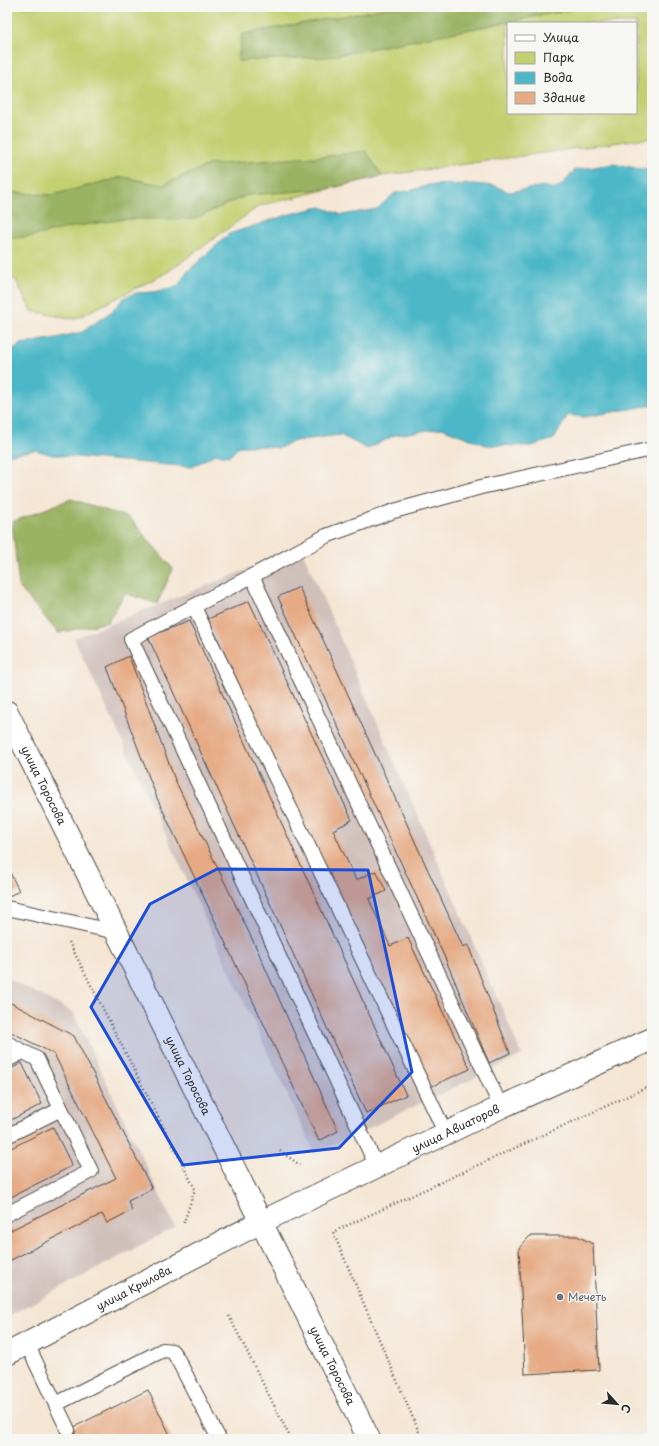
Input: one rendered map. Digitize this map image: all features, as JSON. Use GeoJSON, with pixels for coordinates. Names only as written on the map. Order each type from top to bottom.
{"type":"FeatureCollection","features":[{"type":"Feature","properties":{"kind":"street","name":"улица Торосова"},"geometry":{"type":"LineString","coordinates":[[7,712],[369,1439]]}},
{"type":"Feature","properties":{"kind":"street","name":"улица Авиаторов"},"geometry":{"type":"LineString","coordinates":[[261,1222],[502,1107],[652,1039]]}},
{"type":"Feature","properties":{"kind":"street","name":"улица Крылова"},"geometry":{"type":"LineString","coordinates":[[7,1354],[261,1222]]}},
{"type":"Feature","properties":{"kind":"lane"},"geometry":{"type":"LineString","coordinates":[[377,1167],[131,639],[326,536],[394,511],[481,487],[652,449]]}},
{"type":"Feature","properties":{"kind":"lane"},"geometry":{"type":"LineString","coordinates":[[252,576],[502,1107]]}},
{"type":"Feature","properties":{"kind":"lane"},"geometry":{"type":"LineString","coordinates":[[194,607],[446,1134]]}},
{"type":"Feature","properties":{"kind":"lane"},"geometry":{"type":"LineString","coordinates":[[7,908],[116,932]]}},
{"type":"Feature","properties":{"kind":"lane"},"geometry":{"type":"LineString","coordinates":[[7,1043],[37,1059],[92,1171],[7,1214]]}},
{"type":"Feature","properties":{"kind":"lane"},"geometry":{"type":"LineString","coordinates":[[7,1060],[23,1052]]}},
{"type":"Feature","properties":{"kind":"lane"},"geometry":{"type":"LineString","coordinates":[[7,1136],[61,1109]]}},
{"type":"Feature","properties":{"kind":"lane"},"geometry":{"type":"LineString","coordinates":[[27,1344],[68,1430]]}},
{"type":"Feature","properties":{"kind":"lane"},"geometry":{"type":"LineString","coordinates":[[56,1404],[163,1350],[172,1351],[219,1439]]}},
{"type":"Feature","properties":{"kind":"path"},"geometry":{"type":"LineString","coordinates":[[58,920],[195,1190],[183,1225]]}},
{"type":"Feature","properties":{"kind":"path"},"geometry":{"type":"LineString","coordinates":[[422,1439],[333,1232],[652,1085]]}},
{"type":"Feature","properties":{"kind":"path"},"geometry":{"type":"LineString","coordinates":[[280,1151],[300,1165]]}},
{"type":"Feature","properties":{"kind":"path"},"geometry":{"type":"LineString","coordinates":[[229,1316],[291,1439]]}},
{"type":"Feature","properties":{"kind":"highlighted area"},"geometry":{"type":"Polygon","coordinates":[[[217,869],[368,870],[412,1072],[339,1148],[183,1165],[91,1007],[150,904],[217,869]]]}},
{"type":"Feature","properties":{"kind":"shaded area"},"geometry":{"type":"Polygon","coordinates":[[[301,548],[522,1055],[315,1154],[74,638],[301,548]]]}},
{"type":"Feature","properties":{"kind":"shaded area"},"geometry":{"type":"Polygon","coordinates":[[[7,978],[73,1012],[175,1227],[7,1317],[7,978]]]}},
{"type":"Feature","properties":{"kind":"green space"},"geometry":{"type":"Polygon","coordinates":[[[7,7],[652,7],[652,139],[641,139],[382,176],[259,206],[166,273],[75,319],[31,311],[16,280],[7,278],[7,7]]]}},
{"type":"Feature","properties":{"kind":"green space"},"geometry":{"type":"Polygon","coordinates":[[[394,7],[585,7],[328,57],[238,61],[242,34],[394,7]]]}},
{"type":"Feature","properties":{"kind":"green space"},"geometry":{"type":"Polygon","coordinates":[[[366,151],[382,176],[326,189],[247,195],[194,219],[126,219],[76,226],[33,236],[7,239],[7,192],[52,195],[122,177],[163,185],[208,165],[327,156],[366,151]]]}},
{"type":"Feature","properties":{"kind":"green space"},"geometry":{"type":"Polygon","coordinates":[[[71,499],[130,518],[173,569],[157,604],[125,593],[108,622],[58,633],[19,587],[12,522],[71,499]]]}},
{"type":"Feature","properties":{"kind":"water"},"geometry":{"type":"Polygon","coordinates":[[[613,164],[641,169],[652,168],[652,406],[584,417],[568,415],[554,439],[532,446],[486,445],[442,428],[395,435],[368,449],[340,435],[295,441],[279,448],[239,446],[230,456],[215,454],[192,467],[53,455],[35,450],[7,455],[7,353],[21,344],[82,332],[111,312],[125,297],[136,293],[153,292],[178,286],[187,272],[229,234],[290,214],[321,207],[342,215],[377,209],[395,193],[413,190],[429,185],[474,184],[495,186],[509,192],[544,186],[554,189],[562,185],[575,170],[613,164]]]}},
{"type":"Feature","properties":{"kind":"building"},"geometry":{"type":"Polygon","coordinates":[[[299,587],[463,947],[468,945],[510,1053],[489,1063],[445,958],[278,597],[299,587]]]}},
{"type":"Feature","properties":{"kind":"building"},"geometry":{"type":"Polygon","coordinates":[[[249,601],[352,820],[333,830],[356,880],[376,871],[386,891],[369,899],[390,946],[408,938],[470,1069],[430,1087],[208,619],[249,601]]]}},
{"type":"Feature","properties":{"kind":"building"},"geometry":{"type":"Polygon","coordinates":[[[189,621],[406,1095],[366,1113],[148,637],[189,621]]]}},
{"type":"Feature","properties":{"kind":"building"},"geometry":{"type":"Polygon","coordinates":[[[129,656],[175,780],[255,945],[338,1131],[319,1141],[157,798],[107,667],[129,656]]]}},
{"type":"Feature","properties":{"kind":"building"},"geometry":{"type":"Polygon","coordinates":[[[7,866],[19,891],[7,897],[7,866]]]}},
{"type":"Feature","properties":{"kind":"building"},"geometry":{"type":"Polygon","coordinates":[[[7,1001],[74,1036],[152,1189],[128,1201],[132,1210],[107,1223],[102,1214],[7,1262],[7,1232],[116,1178],[54,1054],[7,1030],[7,1001]]]}},
{"type":"Feature","properties":{"kind":"building"},"geometry":{"type":"Polygon","coordinates":[[[22,1063],[42,1104],[7,1122],[7,1071],[22,1063]]]}},
{"type":"Feature","properties":{"kind":"building"},"geometry":{"type":"Polygon","coordinates":[[[53,1127],[72,1166],[7,1199],[7,1150],[53,1127]]]}},
{"type":"Feature","properties":{"kind":"building"},"geometry":{"type":"Polygon","coordinates":[[[530,1236],[577,1236],[593,1244],[599,1370],[525,1374],[519,1248],[530,1236]]]}},
{"type":"Feature","properties":{"kind":"building"},"geometry":{"type":"Polygon","coordinates":[[[148,1390],[172,1439],[49,1439],[68,1430],[148,1390]]]}},
{"type":"Feature","properties":{"kind":"place","name":"Мечеть"},"geometry":{"type":"Point","coordinates":[560,1297]}}]}
